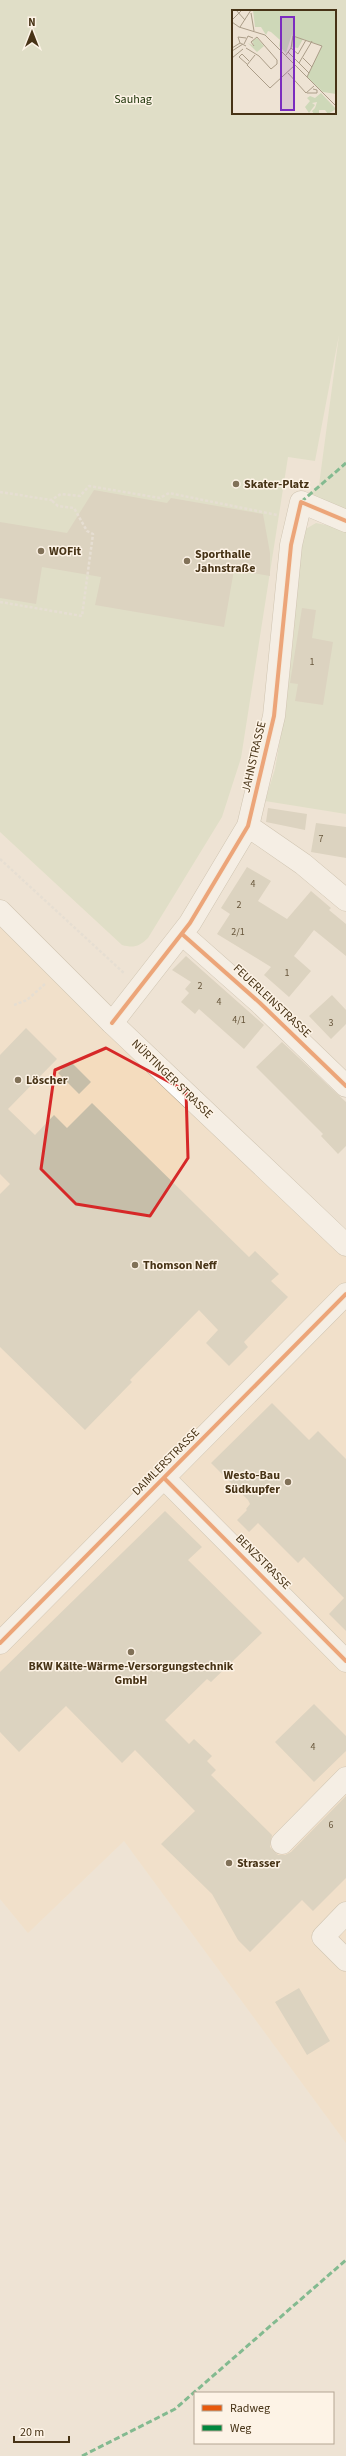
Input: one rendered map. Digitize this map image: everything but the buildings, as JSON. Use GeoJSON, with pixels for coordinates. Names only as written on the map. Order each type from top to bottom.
{"type":"FeatureCollection","features":[{"type":"Feature","properties":{"kind":"street","name":"JAHNSTRASSE"},"geometry":{"type":"LineString","coordinates":[[112,1023],[182,934],[248,826],[274,716],[282,652],[286,580],[295,520],[301,502],[346,521]]}},
{"type":"Feature","properties":{"kind":"street"},"geometry":{"type":"LineString","coordinates":[[248,826],[303,864],[346,900]]}},
{"type":"Feature","properties":{"kind":"street","name":"NÜRTINGER STRASSE"},"geometry":{"type":"LineString","coordinates":[[0,911],[112,1023],[346,1245]]}},
{"type":"Feature","properties":{"kind":"street","name":"FEUERLEINSTRASSE"},"geometry":{"type":"LineString","coordinates":[[182,934],[244,988],[346,1086]]}},
{"type":"Feature","properties":{"kind":"street","name":"DAIMLERSTRASSE"},"geometry":{"type":"LineString","coordinates":[[1,1639],[164,1478],[346,1294]]}},
{"type":"Feature","properties":{"kind":"street","name":"BENZSTRASSE"},"geometry":{"type":"LineString","coordinates":[[164,1478],[346,1661]]}},
{"type":"Feature","properties":{"kind":"street"},"geometry":{"type":"LineString","coordinates":[[282,1843],[346,1778]]}},
{"type":"Feature","properties":{"kind":"street"},"geometry":{"type":"LineString","coordinates":[[346,1913],[323,1937],[346,1960]]}},
{"type":"Feature","properties":{"kind":"path"},"geometry":{"type":"LineString","coordinates":[[51,500],[61,494],[80,496],[88,486],[160,498],[169,493],[295,520]]}},
{"type":"Feature","properties":{"kind":"path"},"geometry":{"type":"LineString","coordinates":[[0,492],[51,500],[58,506],[74,508],[87,531],[93,534],[82,616],[0,602]]}},
{"type":"Feature","properties":{"kind":"path"},"geometry":{"type":"LineString","coordinates":[[0,859],[140,988]]}},
{"type":"Feature","properties":{"kind":"path"},"geometry":{"type":"LineString","coordinates":[[14,1005],[27,1000],[43,986]]}},
{"type":"Feature","properties":{"kind":"highlighted area"},"geometry":{"type":"Polygon","coordinates":[[[106,1048],[186,1091],[188,1158],[150,1216],[76,1204],[41,1169],[55,1070],[106,1048]]]}},
{"type":"Feature","properties":{"kind":"shaded area"},"geometry":{"type":"Polygon","coordinates":[[[0,911],[346,1245],[346,2143],[124,1841],[28,1933],[0,1899],[0,911]]]}},
{"type":"Feature","properties":{"kind":"green space","name":"Sauhag"},"geometry":{"type":"Polygon","coordinates":[[[0,0],[346,0],[346,521],[301,502],[319,485],[339,335],[315,461],[288,457],[241,758],[222,817],[148,938],[136,946],[122,945],[0,832],[0,0]]]}},
{"type":"Feature","properties":{"kind":"green space"},"geometry":{"type":"Polygon","coordinates":[[[316,523],[346,529],[346,814],[265,801],[275,769],[286,705],[294,632],[296,576],[304,530],[316,523]]]}},
{"type":"Feature","properties":{"kind":"marked path"},"geometry":{"type":"LineString","coordinates":[[301,502],[346,463]]}},
{"type":"Feature","properties":{"kind":"marked path"},"geometry":{"type":"LineString","coordinates":[[195,2392],[346,2260]]}},
{"type":"Feature","properties":{"kind":"marked path"},"geometry":{"type":"LineString","coordinates":[[82,2456],[175,2409],[194,2392]]}},
{"type":"Feature","properties":{"kind":"cycle path"},"geometry":{"type":"LineString","coordinates":[[112,1023],[190,923],[248,826],[274,716],[291,545],[301,502],[346,521]]}},
{"type":"Feature","properties":{"kind":"cycle path"},"geometry":{"type":"LineString","coordinates":[[182,934],[260,1003],[346,1086]]}},
{"type":"Feature","properties":{"kind":"cycle path"},"geometry":{"type":"LineString","coordinates":[[0,1643],[346,1294]]}},
{"type":"Feature","properties":{"kind":"cycle path"},"geometry":{"type":"LineString","coordinates":[[164,1478],[346,1661]]}},
{"type":"Feature","properties":{"kind":"place","name":"Skater-Platz"},"geometry":{"type":"Point","coordinates":[236,484]}},
{"type":"Feature","properties":{"kind":"place","name":"WOFit"},"geometry":{"type":"Point","coordinates":[41,551]}},
{"type":"Feature","properties":{"kind":"place","name":"Sporthalle Jahnstraße"},"geometry":{"type":"Point","coordinates":[187,561]}},
{"type":"Feature","properties":{"kind":"place","name":"Löscher"},"geometry":{"type":"Point","coordinates":[18,1080]}},
{"type":"Feature","properties":{"kind":"place","name":"Thomson Neff"},"geometry":{"type":"Point","coordinates":[135,1265]}},
{"type":"Feature","properties":{"kind":"place","name":"Westo-Bau Südkupfer"},"geometry":{"type":"Point","coordinates":[288,1482]}},
{"type":"Feature","properties":{"kind":"place","name":"BKW Kälte-Wärme-Versorgungstechnik GmbH"},"geometry":{"type":"Point","coordinates":[131,1652]}},
{"type":"Feature","properties":{"kind":"place","name":"Strasser"},"geometry":{"type":"Point","coordinates":[229,1863]}}]}
